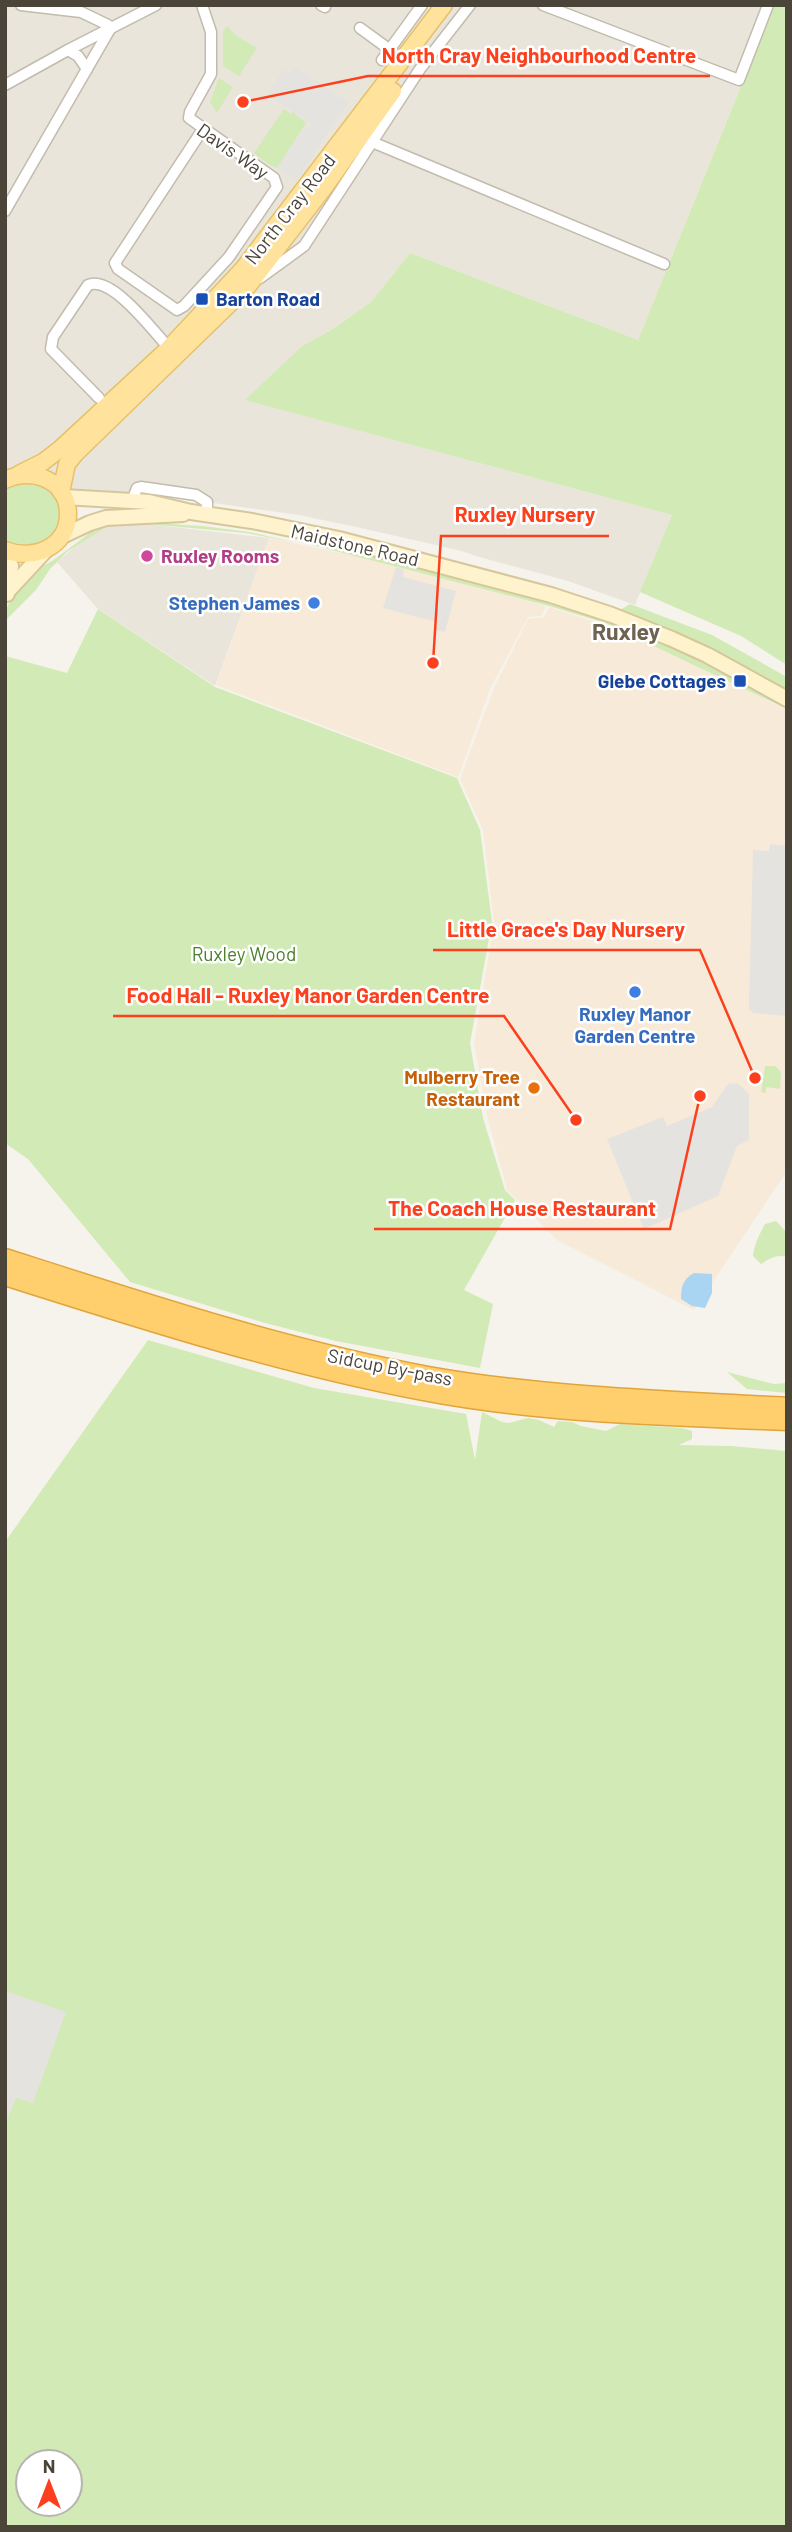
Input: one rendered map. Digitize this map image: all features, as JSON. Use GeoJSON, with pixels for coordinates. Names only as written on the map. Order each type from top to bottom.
{"type":"FeatureCollection","features":[{"type":"Feature","properties":{"kind":"highway","name":"Sidcup By-pass"},"geometry":{"type":"LineString","coordinates":[[5,1258],[202,1321],[327,1355],[430,1376],[533,1391],[787,1407]]}},
{"type":"Feature","properties":{"kind":"highway","name":"Sidcup By-pass"},"geometry":{"type":"LineString","coordinates":[[5,1276],[196,1336],[322,1370],[426,1392],[532,1407],[787,1421]]}},
{"type":"Feature","properties":{"kind":"main road","name":"North Cray Road"},"geometry":{"type":"LineString","coordinates":[[10,477],[43,462],[60,449],[169,348],[243,269],[444,5]]}},
{"type":"Feature","properties":{"kind":"main road","name":"North Cray Road"},"geometry":{"type":"LineString","coordinates":[[60,537],[68,516],[62,495],[67,464],[248,286],[323,189],[339,179],[357,156],[453,5]]}},
{"type":"Feature","properties":{"kind":"main road"},"geometry":{"type":"LineString","coordinates":[[10,477],[32,474],[43,477],[53,483],[62,495]]}},
{"type":"Feature","properties":{"kind":"main road","name":"Maidstone Road"},"geometry":{"type":"LineString","coordinates":[[62,495],[132,501],[252,521],[338,539],[551,594],[612,615],[695,649],[787,699]]}},
{"type":"Feature","properties":{"kind":"main road","name":"Maidstone Road"},"geometry":{"type":"LineString","coordinates":[[60,537],[106,518],[159,517],[191,512]]}},
{"type":"Feature","properties":{"kind":"main road"},"geometry":{"type":"LineString","coordinates":[[7,595],[60,537]]}},
{"type":"Feature","properties":{"kind":"main road"},"geometry":{"type":"LineString","coordinates":[[5,550],[29,555],[46,550]]}},
{"type":"Feature","properties":{"kind":"main road"},"geometry":{"type":"LineString","coordinates":[[5,550],[11,566],[7,595]]}},
{"type":"Feature","properties":{"kind":"street"},"geometry":{"type":"LineString","coordinates":[[21,5],[81,12],[108,25],[110,29]]}},
{"type":"Feature","properties":{"kind":"street"},"geometry":{"type":"LineString","coordinates":[[5,85],[156,5]]}},
{"type":"Feature","properties":{"kind":"street","name":"Davis Way"},"geometry":{"type":"LineString","coordinates":[[202,5],[211,32],[211,74],[189,115],[191,121],[203,129],[274,178],[277,187],[229,257],[179,310],[118,269],[115,263],[203,129]]}},
{"type":"Feature","properties":{"kind":"street"},"geometry":{"type":"LineString","coordinates":[[382,60],[422,5]]}},
{"type":"Feature","properties":{"kind":"street","name":"North Cray Road"},"geometry":{"type":"LineString","coordinates":[[248,286],[304,246],[368,138],[470,5]]}},
{"type":"Feature","properties":{"kind":"street"},"geometry":{"type":"LineString","coordinates":[[543,5],[738,80],[768,5]]}},
{"type":"Feature","properties":{"kind":"street"},"geometry":{"type":"LineString","coordinates":[[360,27],[390,50]]}},
{"type":"Feature","properties":{"kind":"street"},"geometry":{"type":"LineString","coordinates":[[5,211],[110,29]]}},
{"type":"Feature","properties":{"kind":"street"},"geometry":{"type":"LineString","coordinates":[[68,50],[78,56],[87,69]]}},
{"type":"Feature","properties":{"kind":"street"},"geometry":{"type":"LineString","coordinates":[[368,138],[664,264]]}},
{"type":"Feature","properties":{"kind":"street"},"geometry":{"type":"LineString","coordinates":[[99,398],[51,349],[53,337],[88,285],[94,282],[102,284],[119,295],[169,348]]}},
{"type":"Feature","properties":{"kind":"street"},"geometry":{"type":"LineString","coordinates":[[132,501],[137,488],[141,487],[196,495],[207,502],[207,514]]}},
{"type":"Feature","properties":{"kind":"shaded area"},"geometry":{"type":"Polygon","coordinates":[[[5,5],[774,5],[638,340],[410,253],[371,302],[333,329],[302,346],[246,400],[672,515],[635,605],[568,581],[462,551],[299,515],[142,493],[74,492],[5,476],[5,5]]]}},
{"type":"Feature","properties":{"kind":"shaded area"},"geometry":{"type":"Polygon","coordinates":[[[295,67],[348,102],[296,181],[277,169],[305,126],[311,130],[313,124],[267,95],[284,69],[291,74],[295,67]]]}},
{"type":"Feature","properties":{"kind":"shaded area"},"geometry":{"type":"Polygon","coordinates":[[[147,524],[269,538],[215,686],[97,608],[57,562],[79,543],[110,525],[147,524]]]}},
{"type":"Feature","properties":{"kind":"shaded area"},"geometry":{"type":"Polygon","coordinates":[[[269,538],[361,557],[546,606],[541,616],[528,617],[491,687],[458,777],[216,685],[269,538]]]}},
{"type":"Feature","properties":{"kind":"shaded area"},"geometry":{"type":"Polygon","coordinates":[[[396,567],[404,570],[403,577],[456,591],[445,632],[436,630],[437,622],[383,608],[396,567]]]}},
{"type":"Feature","properties":{"kind":"shaded area","name":"Ruxley Manor Garden Centre"},"geometry":{"type":"Polygon","coordinates":[[[549,607],[626,632],[787,710],[787,1171],[694,1310],[557,1240],[507,1190],[488,1119],[474,1043],[494,923],[483,830],[460,779],[494,688],[528,619],[544,617],[549,607]]]}},
{"type":"Feature","properties":{"kind":"shaded area"},"geometry":{"type":"Polygon","coordinates":[[[770,844],[787,846],[785,1016],[753,1013],[749,1009],[753,850],[769,851],[770,844]]]}},
{"type":"Feature","properties":{"kind":"shaded area"},"geometry":{"type":"Polygon","coordinates":[[[737,1083],[749,1094],[749,1140],[737,1146],[718,1196],[644,1229],[607,1139],[663,1117],[667,1126],[712,1107],[728,1084],[737,1083]]]}},
{"type":"Feature","properties":{"kind":"shaded area"},"geometry":{"type":"Polygon","coordinates":[[[5,1991],[66,2012],[33,2103],[16,2098],[5,2126],[5,1991]]]}},
{"type":"Feature","properties":{"kind":"green space"},"geometry":{"type":"Polygon","coordinates":[[[774,5],[787,5],[787,665],[741,636],[640,592],[672,515],[245,400],[302,346],[333,329],[371,302],[410,253],[638,340],[774,5]]]}},
{"type":"Feature","properties":{"kind":"green space"},"geometry":{"type":"Polygon","coordinates":[[[227,26],[235,35],[257,48],[239,76],[223,66],[223,32],[227,26]]]}},
{"type":"Feature","properties":{"kind":"green space"},"geometry":{"type":"Polygon","coordinates":[[[219,78],[233,87],[217,113],[210,102],[219,78]]]}},
{"type":"Feature","properties":{"kind":"green space"},"geometry":{"type":"Polygon","coordinates":[[[284,109],[291,114],[293,112],[306,123],[277,168],[254,153],[284,109]]]}},
{"type":"Feature","properties":{"kind":"green space"},"geometry":{"type":"Polygon","coordinates":[[[40,481],[58,497],[62,520],[57,534],[38,547],[11,545],[5,541],[5,488],[10,484],[40,481]]]}},
{"type":"Feature","properties":{"kind":"green space"},"geometry":{"type":"Polygon","coordinates":[[[139,522],[249,532],[298,543],[246,533],[147,524],[110,525],[68,551],[50,569],[36,590],[5,621],[10,600],[31,572],[52,561],[91,532],[111,524],[139,522]]]}},
{"type":"Feature","properties":{"kind":"green space"},"geometry":{"type":"Polygon","coordinates":[[[315,540],[595,616],[692,656],[774,698],[787,706],[787,709],[605,623],[312,545],[315,540]]]}},
{"type":"Feature","properties":{"kind":"green space"},"geometry":{"type":"Polygon","coordinates":[[[630,604],[712,635],[787,677],[787,691],[705,646],[620,610],[630,604]]]}},
{"type":"Feature","properties":{"kind":"green space","name":"Ruxley Wood"},"geometry":{"type":"Polygon","coordinates":[[[98,609],[215,687],[457,778],[480,830],[492,922],[470,1043],[483,1118],[505,1190],[515,1200],[464,1290],[493,1304],[480,1368],[336,1341],[265,1323],[130,1282],[28,1159],[5,1143],[5,656],[67,673],[98,609]]]}},
{"type":"Feature","properties":{"kind":"green space"},"geometry":{"type":"Polygon","coordinates":[[[765,1066],[775,1066],[781,1072],[780,1089],[766,1087],[766,1093],[761,1092],[765,1066]]]}},
{"type":"Feature","properties":{"kind":"green space"},"geometry":{"type":"Polygon","coordinates":[[[776,1221],[787,1233],[787,1257],[776,1257],[761,1264],[753,1256],[756,1243],[765,1224],[776,1221]]]}},
{"type":"Feature","properties":{"kind":"green space"},"geometry":{"type":"Polygon","coordinates":[[[148,1340],[314,1388],[466,1414],[475,1460],[482,1412],[502,1422],[528,1418],[554,1427],[558,1421],[606,1431],[620,1424],[682,1428],[692,1431],[692,1439],[679,1445],[787,1451],[787,2527],[5,2527],[5,1542],[148,1340]]]}},
{"type":"Feature","properties":{"kind":"green space"},"geometry":{"type":"Polygon","coordinates":[[[727,1372],[774,1384],[787,1383],[787,1393],[747,1389],[727,1372]]]}},
{"type":"Feature","properties":{"kind":"water"},"geometry":{"type":"Polygon","coordinates":[[[694,1273],[712,1274],[712,1293],[705,1308],[692,1306],[681,1299],[683,1284],[694,1273]]]}},
{"type":"Feature","properties":{"kind":"place","name":"North Cray Neighbourhood Centre"},"geometry":{"type":"Point","coordinates":[243,102]}},
{"type":"Feature","properties":{"kind":"place","name":"Barton Road"},"geometry":{"type":"Point","coordinates":[202,299]}},
{"type":"Feature","properties":{"kind":"place","name":"Ruxley Rooms"},"geometry":{"type":"Point","coordinates":[147,556]}},
{"type":"Feature","properties":{"kind":"place","name":"Stephen James"},"geometry":{"type":"Point","coordinates":[314,603]}},
{"type":"Feature","properties":{"kind":"place","name":"Ruxley Nursery"},"geometry":{"type":"Point","coordinates":[433,663]}},
{"type":"Feature","properties":{"kind":"place","name":"Glebe Cottages"},"geometry":{"type":"Point","coordinates":[740,681]}},
{"type":"Feature","properties":{"kind":"place","name":"Ruxley Manor Garden Centre"},"geometry":{"type":"Point","coordinates":[635,992]}},
{"type":"Feature","properties":{"kind":"place","name":"Little Grace's Day Nursery"},"geometry":{"type":"Point","coordinates":[755,1078]}},
{"type":"Feature","properties":{"kind":"place","name":"Mulberry Tree Restaurant"},"geometry":{"type":"Point","coordinates":[534,1088]}},
{"type":"Feature","properties":{"kind":"place","name":"The Coach House Restaurant"},"geometry":{"type":"Point","coordinates":[700,1096]}},
{"type":"Feature","properties":{"kind":"place","name":"Food Hall - Ruxley Manor Garden Centre"},"geometry":{"type":"Point","coordinates":[576,1120]}},
{"type":"Feature","properties":{"kind":"district","name":"Ruxley"},"geometry":{"type":"Point","coordinates":[626,632]}}]}
